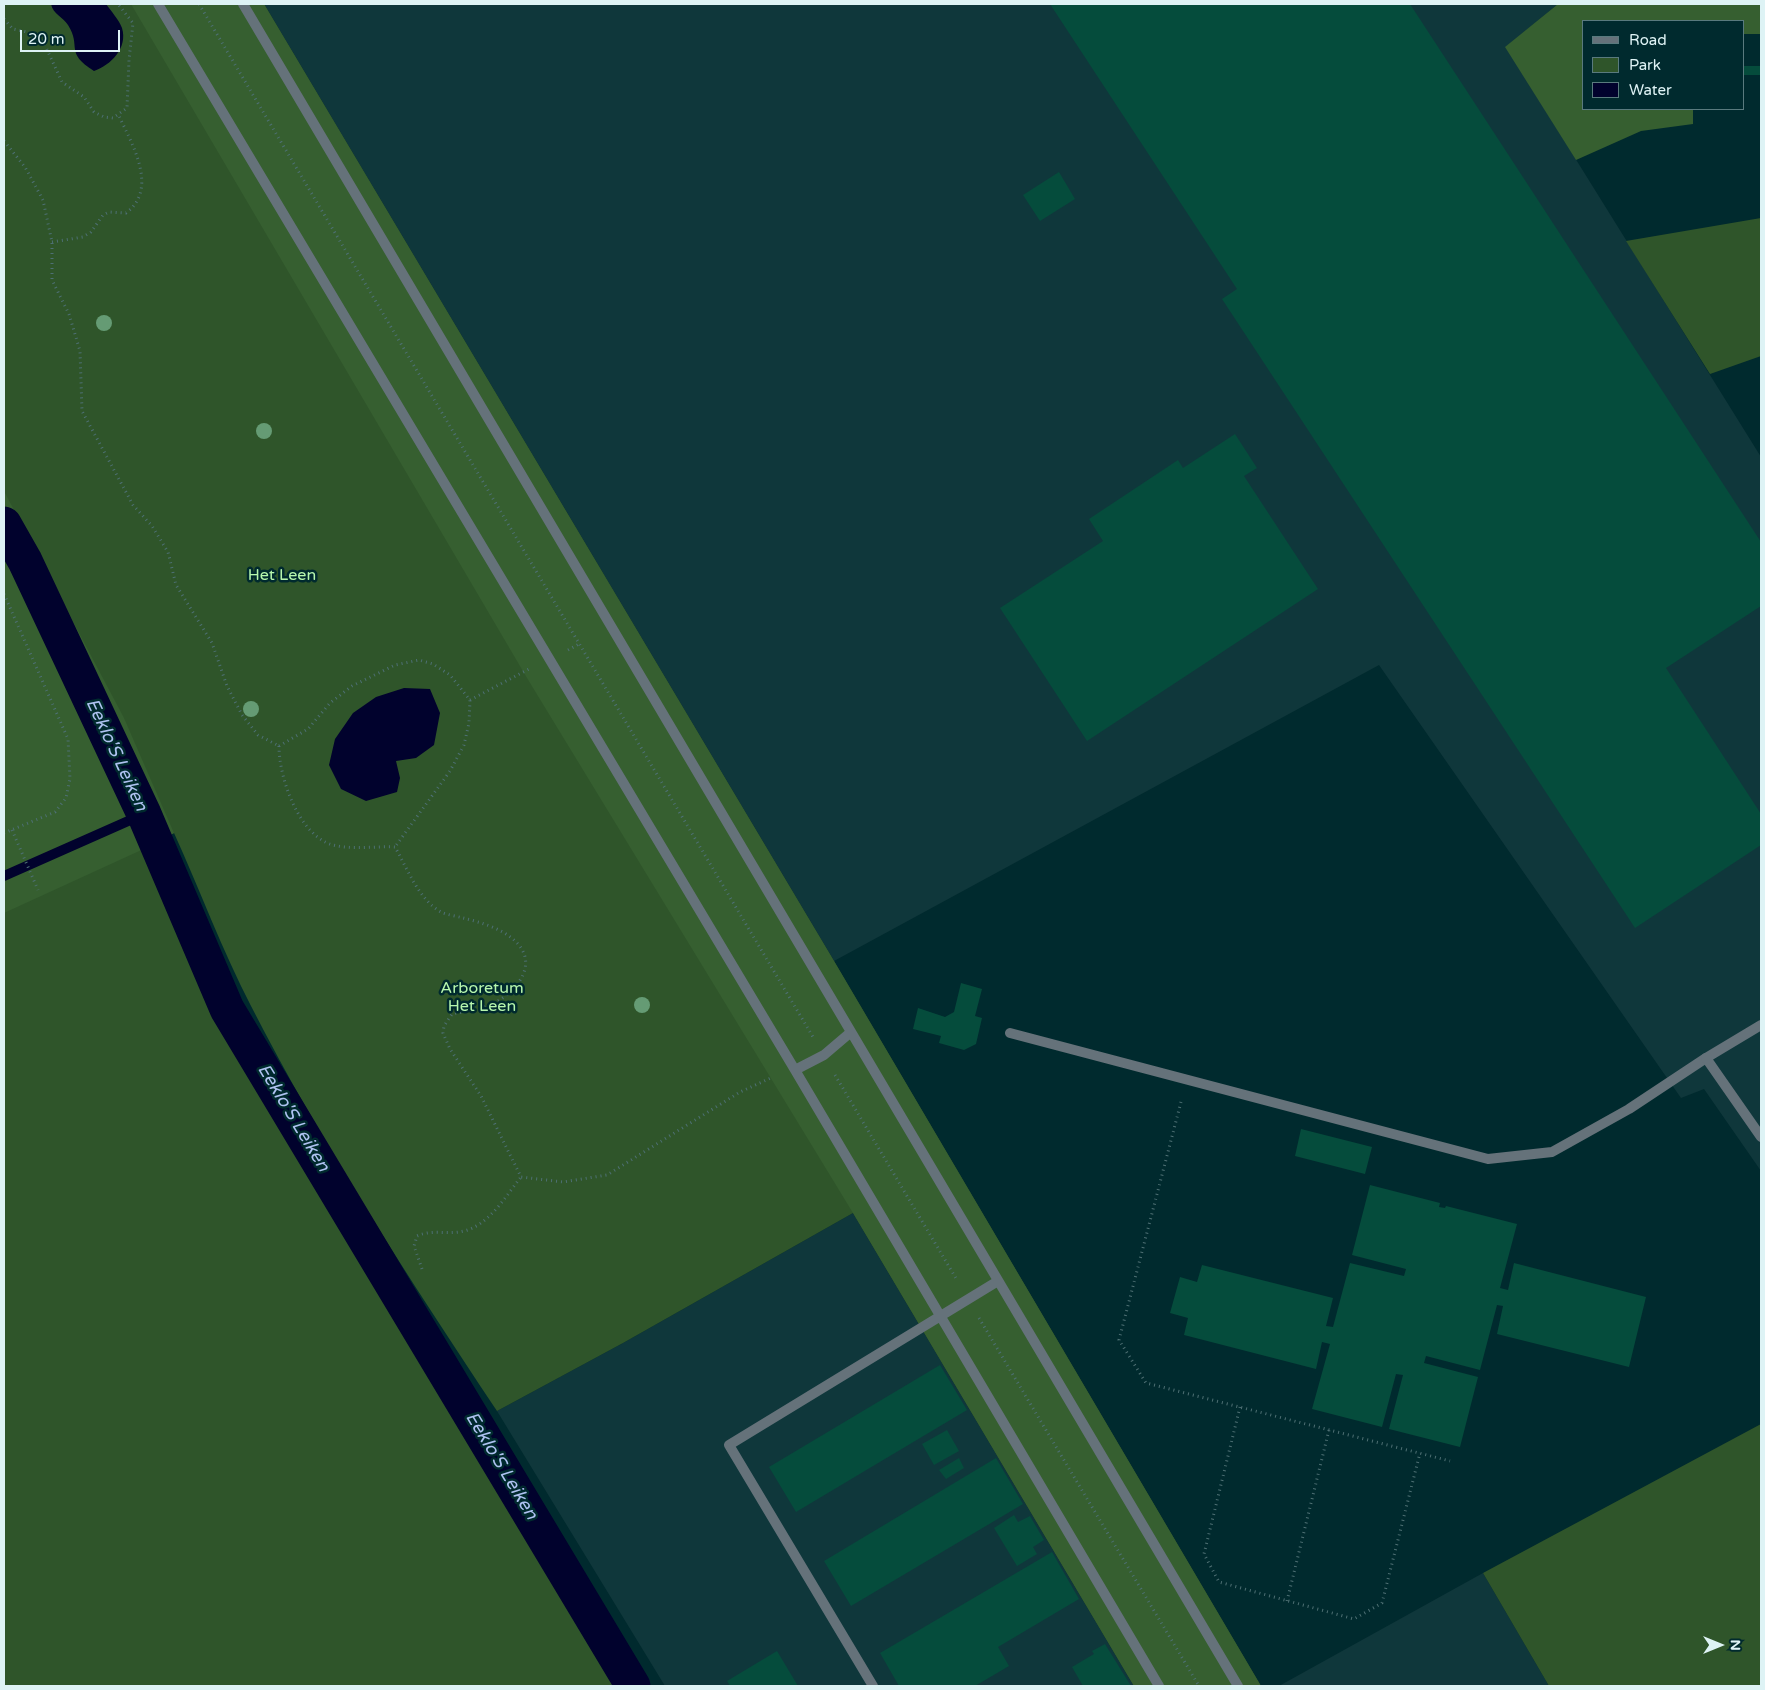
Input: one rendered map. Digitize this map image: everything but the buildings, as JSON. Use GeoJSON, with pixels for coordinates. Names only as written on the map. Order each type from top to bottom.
{"type":"FeatureCollection","features":[{"type":"Feature","properties":{"kind":"street"},"geometry":{"type":"LineString","coordinates":[[158,4],[795,1070],[1159,1686]]}},
{"type":"Feature","properties":{"kind":"street"},"geometry":{"type":"LineString","coordinates":[[243,4],[1238,1686]]}},
{"type":"Feature","properties":{"kind":"street"},"geometry":{"type":"LineString","coordinates":[[1010,1033],[1488,1159],[1552,1152],[1628,1109],[1761,1025]]}},
{"type":"Feature","properties":{"kind":"street"},"geometry":{"type":"LineString","coordinates":[[795,1070],[824,1055],[851,1032]]}},
{"type":"Feature","properties":{"kind":"street"},"geometry":{"type":"LineString","coordinates":[[1706,1058],[1761,1138]]}},
{"type":"Feature","properties":{"kind":"street"},"geometry":{"type":"LineString","coordinates":[[873,1686],[729,1445],[967,1298],[998,1281]]}},
{"type":"Feature","properties":{"kind":"path"},"geometry":{"type":"LineString","coordinates":[[4,19],[14,29],[27,32],[44,41],[62,82],[84,97],[94,112],[104,117],[119,115],[127,108],[133,22],[118,4]]}},
{"type":"Feature","properties":{"kind":"path"},"geometry":{"type":"LineString","coordinates":[[199,4],[1199,1686]]}},
{"type":"Feature","properties":{"kind":"path"},"geometry":{"type":"LineString","coordinates":[[52,242],[83,237],[91,232],[103,215],[110,212],[126,213],[136,204],[141,190],[142,175],[119,115]]}},
{"type":"Feature","properties":{"kind":"path"},"geometry":{"type":"LineString","coordinates":[[4,141],[25,167],[43,200],[52,242],[52,280],[69,314],[80,351],[82,411],[133,504],[152,526],[168,552],[176,586],[212,643],[226,686],[242,715],[258,735],[279,746]]}},
{"type":"Feature","properties":{"kind":"path"},"geometry":{"type":"LineString","coordinates":[[4,594],[68,739],[70,779],[66,798],[54,812],[4,833]]}},
{"type":"Feature","properties":{"kind":"path"},"geometry":{"type":"LineString","coordinates":[[470,700],[550,659]]}},
{"type":"Feature","properties":{"kind":"path"},"geometry":{"type":"LineString","coordinates":[[279,746],[308,729],[330,703],[352,686],[378,673],[407,662],[419,660],[434,664],[450,675],[470,700],[469,722],[464,745],[450,771],[395,847]]}},
{"type":"Feature","properties":{"kind":"path"},"geometry":{"type":"LineString","coordinates":[[279,746],[279,760],[289,794],[302,821],[314,836],[332,845],[346,847],[395,847]]}},
{"type":"Feature","properties":{"kind":"path"},"geometry":{"type":"LineString","coordinates":[[12,830],[38,890]]}},
{"type":"Feature","properties":{"kind":"path"},"geometry":{"type":"LineString","coordinates":[[395,847],[424,897],[441,912],[487,926],[503,934],[516,941],[525,955],[526,969],[522,978],[507,995],[475,1010],[452,1014],[444,1026],[444,1033],[458,1064],[481,1096],[521,1177]]}},
{"type":"Feature","properties":{"kind":"path"},"geometry":{"type":"LineString","coordinates":[[521,1177],[563,1182],[607,1175],[740,1092],[771,1078]]}},
{"type":"Feature","properties":{"kind":"path"},"geometry":{"type":"LineString","coordinates":[[1187,1079],[1119,1340],[1146,1384],[1450,1461]]}},
{"type":"Feature","properties":{"kind":"path"},"geometry":{"type":"LineString","coordinates":[[422,1270],[414,1246],[417,1236],[425,1232],[465,1231],[478,1224],[494,1210],[521,1177]]}},
{"type":"Feature","properties":{"kind":"path"},"geometry":{"type":"LineString","coordinates":[[1240,1407],[1204,1554],[1219,1582],[1354,1619],[1382,1602],[1420,1453]]}},
{"type":"Feature","properties":{"kind":"path"},"geometry":{"type":"LineString","coordinates":[[1287,1601],[1329,1430]]}},
{"type":"Feature","properties":{"kind":"shaded area"},"geometry":{"type":"Polygon","coordinates":[[[264,4],[1558,4],[1506,47],[1761,457],[1761,1171],[1704,1089],[1681,1098],[1379,665],[834,961],[264,4]]]}},
{"type":"Feature","properties":{"kind":"shaded area"},"geometry":{"type":"Polygon","coordinates":[[[853,1213],[1134,1686],[665,1686],[497,1411],[623,1343],[853,1213]]]}},
{"type":"Feature","properties":{"kind":"shaded area"},"geometry":{"type":"Polygon","coordinates":[[[1483,1573],[1549,1686],[1279,1686],[1483,1573]]]}},
{"type":"Feature","properties":{"kind":"green space","name":"Het Leen"},"geometry":{"type":"Polygon","coordinates":[[[4,4],[264,4],[834,961],[1261,1686],[1134,1686],[853,1213],[623,1343],[497,1411],[368,1212],[279,1059],[240,985],[174,833],[148,848],[220,1018],[620,1686],[4,1686],[4,4]]]}},
{"type":"Feature","properties":{"kind":"green space"},"geometry":{"type":"Polygon","coordinates":[[[131,4],[264,4],[834,961],[1261,1686],[1134,1686],[853,1213],[527,678],[131,4]]]}},
{"type":"Feature","properties":{"kind":"green space"},"geometry":{"type":"Polygon","coordinates":[[[1558,4],[1761,4],[1761,34],[1745,34],[1745,20],[1582,20],[1582,110],[1693,110],[1693,124],[1641,131],[1576,160],[1505,47],[1558,4]]]}},
{"type":"Feature","properties":{"kind":"green space"},"geometry":{"type":"Polygon","coordinates":[[[1761,218],[1761,356],[1710,374],[1626,241],[1761,218]]]}},
{"type":"Feature","properties":{"kind":"green space"},"geometry":{"type":"Polygon","coordinates":[[[4,491],[124,718],[174,833],[148,847],[4,913],[4,491]]]}},
{"type":"Feature","properties":{"kind":"green space"},"geometry":{"type":"Polygon","coordinates":[[[1761,1424],[1761,1686],[1549,1686],[1483,1573],[1761,1424]]]}},
{"type":"Feature","properties":{"kind":"water"},"geometry":{"type":"Polygon","coordinates":[[[51,4],[106,4],[122,28],[123,42],[117,55],[106,65],[94,71],[79,59],[68,25],[51,4]]]}},
{"type":"Feature","properties":{"kind":"water"},"geometry":{"type":"Polygon","coordinates":[[[404,688],[430,689],[440,713],[434,745],[416,758],[396,761],[400,778],[397,792],[366,801],[341,789],[329,765],[335,739],[353,713],[376,697],[404,688]]]}},
{"type":"Feature","properties":{"kind":"waterway","name":"Eeklo'S Leiken"},"geometry":{"type":"LineString","coordinates":[[4,524],[25,561],[144,814],[227,1009],[633,1686]]}},
{"type":"Feature","properties":{"kind":"waterway"},"geometry":{"type":"LineString","coordinates":[[4,876],[144,814]]}},
{"type":"Feature","properties":{"kind":"park label","name":"Arboretum Het Leen"},"geometry":{"type":"Point","coordinates":[482,998]}}]}
